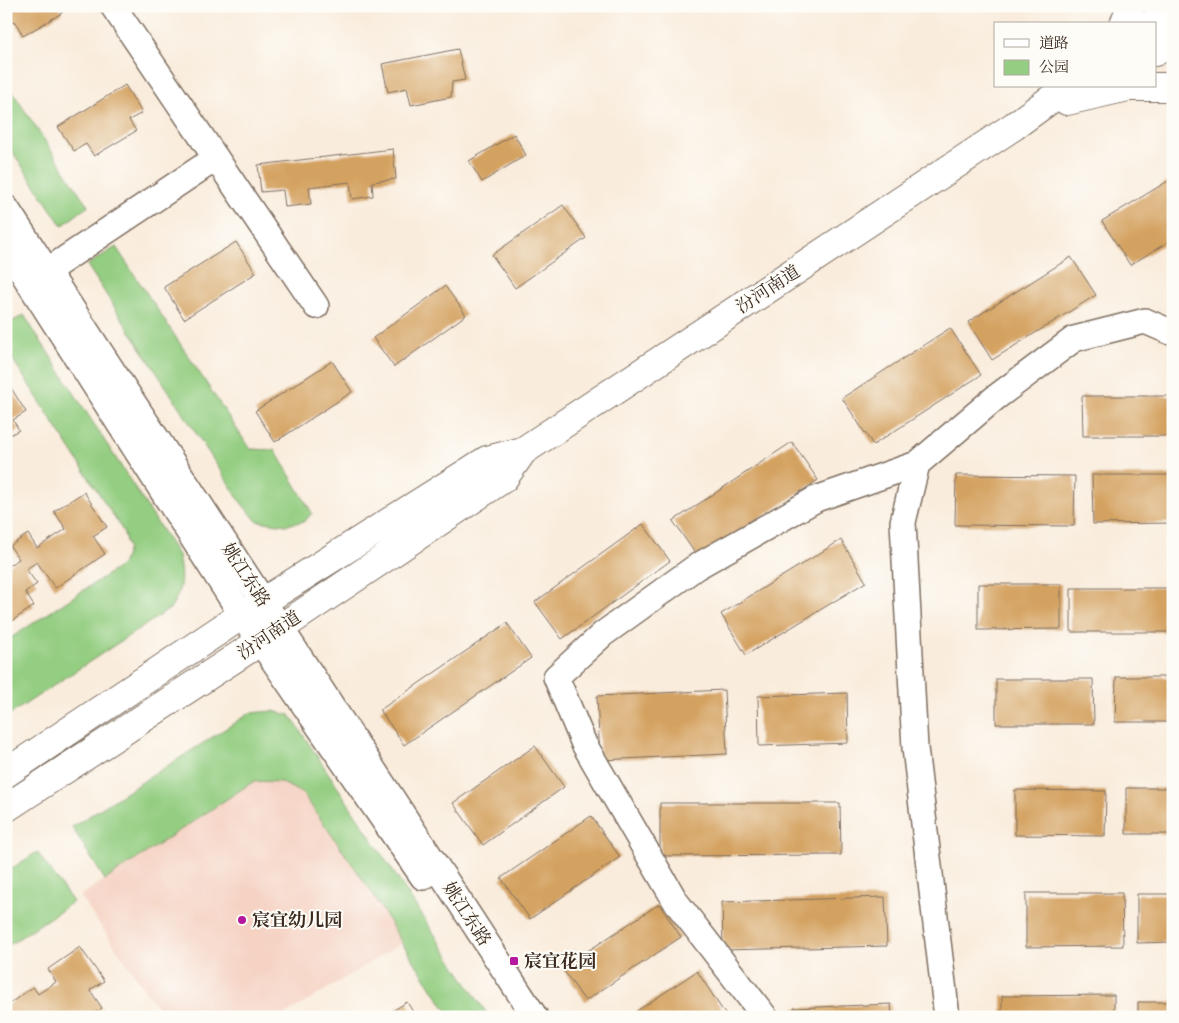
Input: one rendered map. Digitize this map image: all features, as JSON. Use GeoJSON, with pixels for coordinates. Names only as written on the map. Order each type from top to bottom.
{"type":"FeatureCollection","features":[{"type":"Feature","properties":{"kind":"main road"},"geometry":{"type":"LineString","coordinates":[[1125,22],[1131,6]]}},
{"type":"Feature","properties":{"kind":"main road"},"geometry":{"type":"LineString","coordinates":[[1155,22],[1173,8]]}},
{"type":"Feature","properties":{"kind":"main road"},"geometry":{"type":"LineString","coordinates":[[1156,51],[1173,42]]}},
{"type":"Feature","properties":{"kind":"main road","name":"汾河南道"},"geometry":{"type":"LineString","coordinates":[[6,773],[253,609],[487,460],[522,451],[1014,126],[1068,94],[1088,88]]}},
{"type":"Feature","properties":{"kind":"main road"},"geometry":{"type":"LineString","coordinates":[[1068,94],[1128,88],[1173,88]]}},
{"type":"Feature","properties":{"kind":"main road","name":"汾河南道"},"geometry":{"type":"LineString","coordinates":[[6,808],[271,635],[504,478],[522,451]]}},
{"type":"Feature","properties":{"kind":"street"},"geometry":{"type":"LineString","coordinates":[[114,6],[316,306]]}},
{"type":"Feature","properties":{"kind":"street"},"geometry":{"type":"LineString","coordinates":[[39,276],[216,158]]}},
{"type":"Feature","properties":{"kind":"street","name":"姚江东路"},"geometry":{"type":"LineString","coordinates":[[6,208],[39,276],[253,609],[535,1017]]}},
{"type":"Feature","properties":{"kind":"street","name":"姚江东路"},"geometry":{"type":"LineString","coordinates":[[6,248],[39,276]]}},
{"type":"Feature","properties":{"kind":"street"},"geometry":{"type":"LineString","coordinates":[[765,1017],[676,902],[584,744],[556,677],[603,634],[696,567],[816,500],[917,464],[995,398],[1074,338],[1145,321],[1173,333]]}},
{"type":"Feature","properties":{"kind":"street"},"geometry":{"type":"LineString","coordinates":[[917,464],[903,522],[915,748],[947,1017]]}},
{"type":"Feature","properties":{"kind":"street","name":"姚江东路"},"geometry":{"type":"LineString","coordinates":[[271,635],[520,1017]]}},
{"type":"Feature","properties":{"kind":"shaded area","name":"宸宜幼儿园"},"geometry":{"type":"Polygon","coordinates":[[[255,781],[281,782],[303,794],[371,891],[402,943],[281,1017],[164,1017],[80,896],[255,781]]]}},
{"type":"Feature","properties":{"kind":"green space"},"geometry":{"type":"Polygon","coordinates":[[[6,82],[88,206],[62,226],[6,142],[6,82]]]}},
{"type":"Feature","properties":{"kind":"green space"},"geometry":{"type":"Polygon","coordinates":[[[116,247],[250,449],[275,450],[312,513],[305,521],[286,525],[257,521],[242,504],[87,265],[116,247]]]}},
{"type":"Feature","properties":{"kind":"green space"},"geometry":{"type":"Polygon","coordinates":[[[24,315],[178,555],[180,588],[171,608],[6,717],[6,641],[122,565],[128,548],[123,531],[6,349],[6,325],[24,315]]]}},
{"type":"Feature","properties":{"kind":"green space"},"geometry":{"type":"Polygon","coordinates":[[[273,711],[290,715],[489,1017],[451,1017],[402,943],[371,891],[303,794],[281,782],[254,781],[105,880],[72,827],[250,713],[273,711]]]}},
{"type":"Feature","properties":{"kind":"green space"},"geometry":{"type":"Polygon","coordinates":[[[37,852],[73,902],[6,947],[6,872],[37,852]]]}},
{"type":"Feature","properties":{"kind":"building"},"geometry":{"type":"Polygon","coordinates":[[[6,6],[58,6],[62,13],[23,36],[15,21],[6,26],[6,6]]]}},
{"type":"Feature","properties":{"kind":"building"},"geometry":{"type":"Polygon","coordinates":[[[458,49],[465,80],[452,82],[451,97],[411,105],[407,88],[388,92],[382,64],[458,49]]]}},
{"type":"Feature","properties":{"kind":"building"},"geometry":{"type":"Polygon","coordinates":[[[125,85],[142,113],[129,120],[136,131],[94,156],[86,144],[74,151],[58,127],[125,85]]]}},
{"type":"Feature","properties":{"kind":"building"},"geometry":{"type":"Polygon","coordinates":[[[514,134],[526,155],[482,182],[469,161],[514,134]]]}},
{"type":"Feature","properties":{"kind":"building"},"geometry":{"type":"Polygon","coordinates":[[[393,149],[396,179],[372,182],[373,196],[352,199],[350,182],[309,187],[311,204],[285,207],[283,190],[261,192],[258,165],[393,149]]]}},
{"type":"Feature","properties":{"kind":"building"},"geometry":{"type":"Polygon","coordinates":[[[1173,178],[1173,239],[1130,265],[1102,221],[1173,178]]]}},
{"type":"Feature","properties":{"kind":"building"},"geometry":{"type":"Polygon","coordinates":[[[563,205],[586,238],[515,288],[492,255],[563,205]]]}},
{"type":"Feature","properties":{"kind":"building"},"geometry":{"type":"Polygon","coordinates":[[[236,242],[256,273],[184,319],[164,287],[236,242]]]}},
{"type":"Feature","properties":{"kind":"building"},"geometry":{"type":"Polygon","coordinates":[[[1071,257],[1096,295],[992,360],[968,322],[1071,257]]]}},
{"type":"Feature","properties":{"kind":"building"},"geometry":{"type":"Polygon","coordinates":[[[445,286],[466,315],[394,367],[373,338],[445,286]]]}},
{"type":"Feature","properties":{"kind":"building"},"geometry":{"type":"Polygon","coordinates":[[[950,328],[981,375],[873,445],[842,398],[950,328]]]}},
{"type":"Feature","properties":{"kind":"building"},"geometry":{"type":"Polygon","coordinates":[[[332,361],[352,392],[275,442],[255,411],[332,361]]]}},
{"type":"Feature","properties":{"kind":"building"},"geometry":{"type":"Polygon","coordinates":[[[6,380],[26,412],[13,420],[19,430],[6,437],[6,380]]]}},
{"type":"Feature","properties":{"kind":"building"},"geometry":{"type":"Polygon","coordinates":[[[1082,396],[1173,396],[1173,436],[1083,436],[1082,396]]]}},
{"type":"Feature","properties":{"kind":"building"},"geometry":{"type":"Polygon","coordinates":[[[792,442],[818,480],[699,559],[673,521],[792,442]]]}},
{"type":"Feature","properties":{"kind":"building"},"geometry":{"type":"Polygon","coordinates":[[[956,475],[1075,476],[1074,526],[955,525],[956,475]]]}},
{"type":"Feature","properties":{"kind":"building"},"geometry":{"type":"Polygon","coordinates":[[[1092,475],[1173,475],[1173,523],[1093,524],[1092,475]]]}},
{"type":"Feature","properties":{"kind":"building"},"geometry":{"type":"Polygon","coordinates":[[[84,492],[107,527],[93,536],[105,554],[55,588],[37,562],[26,569],[37,584],[25,592],[34,606],[6,625],[6,567],[19,559],[10,546],[28,534],[37,548],[66,529],[54,511],[84,492]]]}},
{"type":"Feature","properties":{"kind":"building"},"geometry":{"type":"Polygon","coordinates":[[[643,524],[670,561],[562,639],[535,602],[643,524]]]}},
{"type":"Feature","properties":{"kind":"building"},"geometry":{"type":"Polygon","coordinates":[[[841,540],[866,582],[746,655],[721,614],[841,540]]]}},
{"type":"Feature","properties":{"kind":"building"},"geometry":{"type":"Polygon","coordinates":[[[978,584],[1061,584],[1061,629],[978,630],[978,584]]]}},
{"type":"Feature","properties":{"kind":"building"},"geometry":{"type":"Polygon","coordinates":[[[1071,588],[1173,588],[1173,632],[1071,632],[1071,588]]]}},
{"type":"Feature","properties":{"kind":"building"},"geometry":{"type":"Polygon","coordinates":[[[507,623],[531,658],[404,745],[380,710],[507,623]]]}},
{"type":"Feature","properties":{"kind":"building"},"geometry":{"type":"Polygon","coordinates":[[[1116,677],[1173,677],[1173,722],[1115,722],[1116,677]]]}},
{"type":"Feature","properties":{"kind":"building"},"geometry":{"type":"Polygon","coordinates":[[[996,679],[1093,679],[1094,724],[996,724],[996,679]]]}},
{"type":"Feature","properties":{"kind":"building"},"geometry":{"type":"Polygon","coordinates":[[[724,690],[727,754],[600,760],[597,696],[724,690]]]}},
{"type":"Feature","properties":{"kind":"building"},"geometry":{"type":"Polygon","coordinates":[[[847,693],[848,743],[759,746],[758,696],[847,693]]]}},
{"type":"Feature","properties":{"kind":"building"},"geometry":{"type":"Polygon","coordinates":[[[535,746],[564,787],[483,845],[453,803],[535,746]]]}},
{"type":"Feature","properties":{"kind":"building"},"geometry":{"type":"Polygon","coordinates":[[[1126,788],[1173,788],[1173,834],[1126,834],[1126,788]]]}},
{"type":"Feature","properties":{"kind":"building"},"geometry":{"type":"Polygon","coordinates":[[[1015,790],[1106,791],[1105,836],[1015,835],[1015,790]]]}},
{"type":"Feature","properties":{"kind":"building"},"geometry":{"type":"Polygon","coordinates":[[[660,803],[840,803],[841,855],[660,856],[660,803]]]}},
{"type":"Feature","properties":{"kind":"building"},"geometry":{"type":"Polygon","coordinates":[[[591,816],[620,857],[530,919],[501,878],[591,816]]]}},
{"type":"Feature","properties":{"kind":"building"},"geometry":{"type":"Polygon","coordinates":[[[1026,893],[1122,893],[1123,946],[1026,947],[1026,893]]]}},
{"type":"Feature","properties":{"kind":"building"},"geometry":{"type":"Polygon","coordinates":[[[1137,894],[1173,894],[1173,942],[1137,943],[1137,894]]]}},
{"type":"Feature","properties":{"kind":"building"},"geometry":{"type":"Polygon","coordinates":[[[885,897],[887,946],[723,950],[722,902],[885,897]]]}},
{"type":"Feature","properties":{"kind":"building"},"geometry":{"type":"Polygon","coordinates":[[[659,904],[681,937],[585,1001],[562,968],[659,904]]]}},
{"type":"Feature","properties":{"kind":"building"},"geometry":{"type":"Polygon","coordinates":[[[80,947],[104,981],[90,990],[102,1008],[89,1017],[6,1017],[6,1006],[33,987],[38,994],[56,982],[48,969],[80,947]]]}},
{"type":"Feature","properties":{"kind":"building"},"geometry":{"type":"Polygon","coordinates":[[[697,971],[727,1017],[628,1017],[697,971]]]}},
{"type":"Feature","properties":{"kind":"building"},"geometry":{"type":"Polygon","coordinates":[[[1114,995],[1114,1017],[1002,1017],[1002,996],[1114,995]]]}},
{"type":"Feature","properties":{"kind":"building"},"geometry":{"type":"Polygon","coordinates":[[[407,1002],[416,1017],[383,1017],[407,1002]]]}},
{"type":"Feature","properties":{"kind":"building"},"geometry":{"type":"Polygon","coordinates":[[[1138,1002],[1173,1002],[1173,1017],[1138,1017],[1138,1002]]]}},
{"type":"Feature","properties":{"kind":"building"},"geometry":{"type":"Polygon","coordinates":[[[891,1004],[892,1017],[795,1017],[794,1008],[891,1004]]]}},
{"type":"Feature","properties":{"kind":"place","name":"宸宜幼儿园"},"geometry":{"type":"Point","coordinates":[242,920]}},
{"type":"Feature","properties":{"kind":"place","name":"宸宜花园"},"geometry":{"type":"Point","coordinates":[514,961]}}]}
